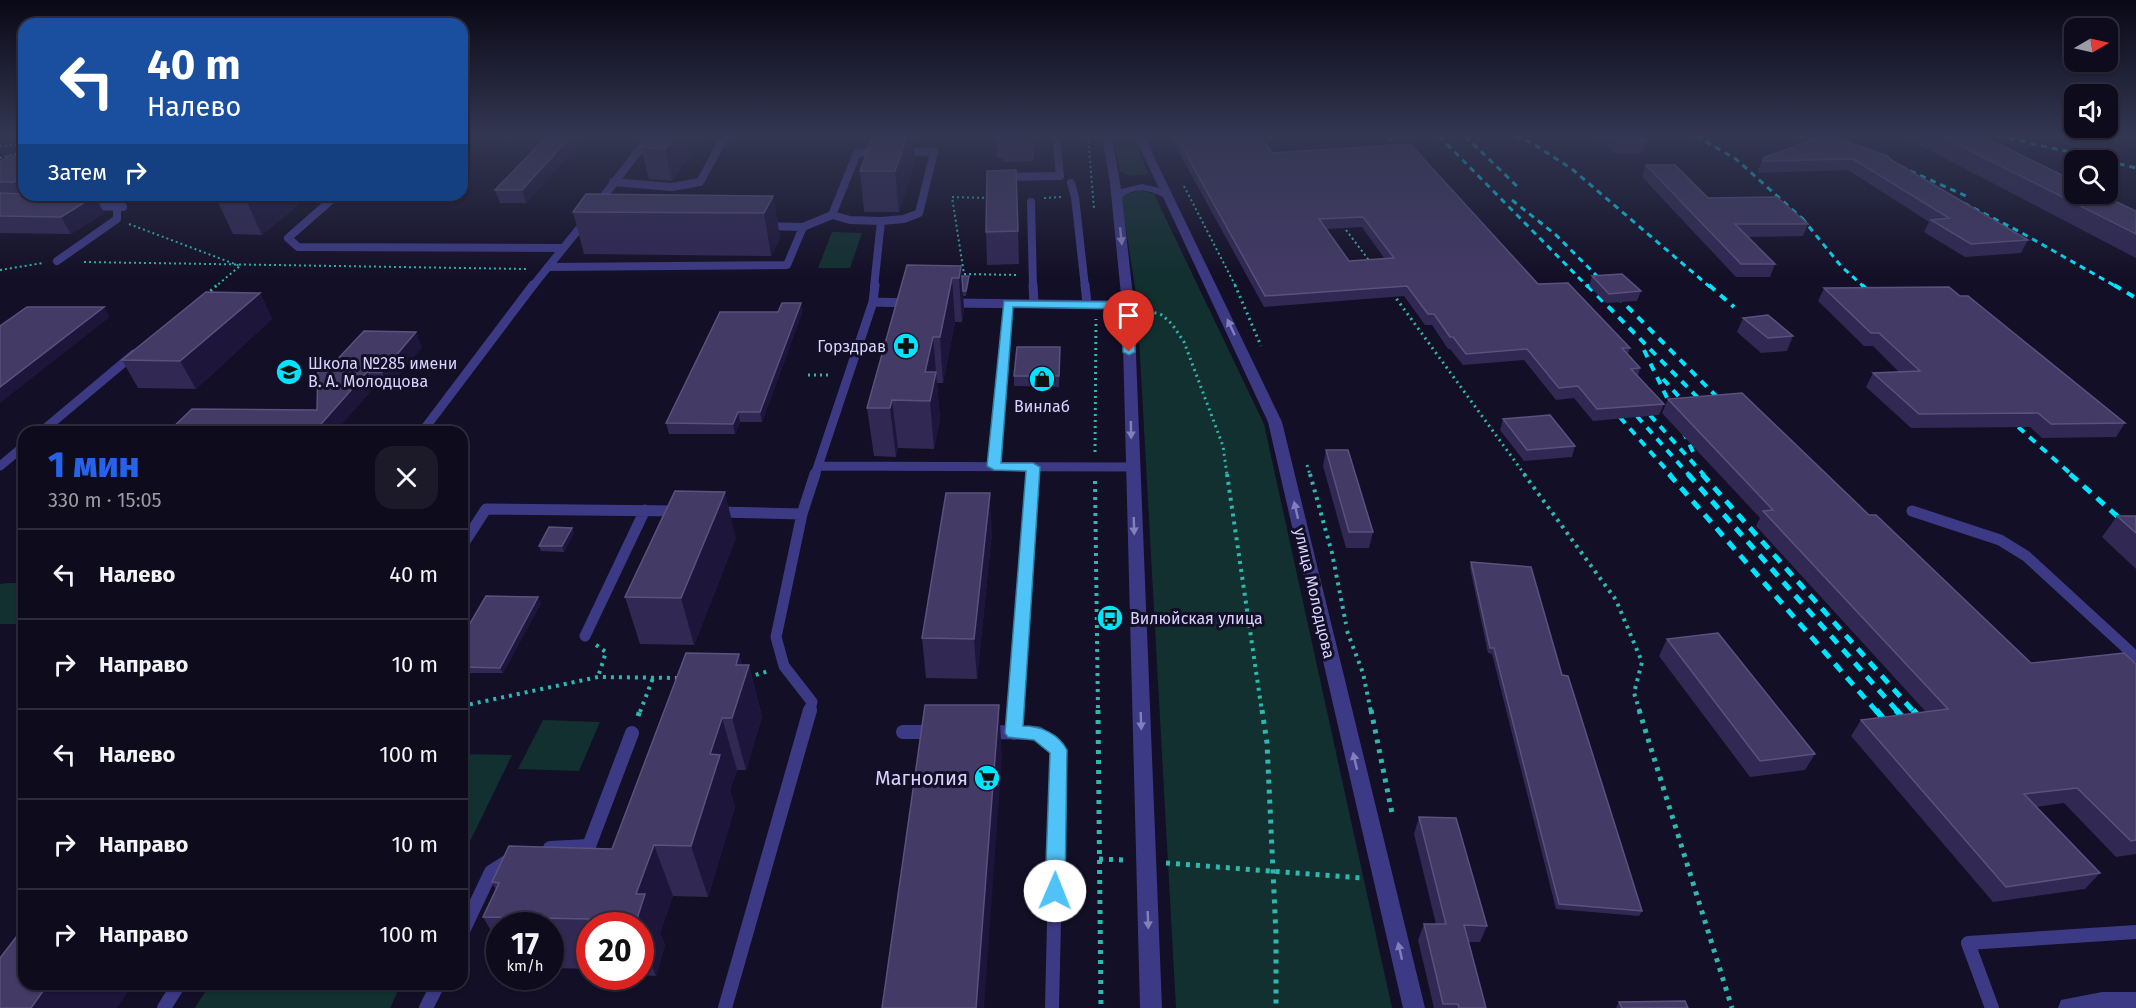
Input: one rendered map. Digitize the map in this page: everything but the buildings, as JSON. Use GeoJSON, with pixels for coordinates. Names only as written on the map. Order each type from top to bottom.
{"type":"FeatureCollection","features":[{"type":"Feature","properties":{"kind":"street"},"geometry":{"type":"LineString","coordinates":[[1114,183],[1128,305],[1151,1008]]}},
{"type":"Feature","properties":{"kind":"street","name":"улица Молодцова"},"geometry":{"type":"LineString","coordinates":[[1163,183],[1275,422],[1414,1008]]}},
{"type":"Feature","properties":{"kind":"street"},"geometry":{"type":"LineString","coordinates":[[1116,196],[1133,186],[1143,186],[1169,196]]}},
{"type":"Feature","properties":{"kind":"street"},"geometry":{"type":"LineString","coordinates":[[2069,1008],[2102,1003],[2136,1003]]}},
{"type":"Feature","properties":{"kind":"lane"},"geometry":{"type":"LineString","coordinates":[[427,426],[612,183]]}},
{"type":"Feature","properties":{"kind":"lane"},"geometry":{"type":"LineString","coordinates":[[625,183],[672,187],[694,183]]}},
{"type":"Feature","properties":{"kind":"lane"},"geometry":{"type":"LineString","coordinates":[[832,214],[845,183]]}},
{"type":"Feature","properties":{"kind":"lane"},"geometry":{"type":"LineString","coordinates":[[757,226],[804,227],[832,214],[850,219],[881,221],[904,219],[919,213],[926,183]]}},
{"type":"Feature","properties":{"kind":"lane"},"geometry":{"type":"LineString","coordinates":[[1071,183],[1092,305]]}},
{"type":"Feature","properties":{"kind":"lane"},"geometry":{"type":"LineString","coordinates":[[330,201],[288,238],[298,247],[561,248]]}},
{"type":"Feature","properties":{"kind":"lane"},"geometry":{"type":"LineString","coordinates":[[1031,202],[1034,304]]}},
{"type":"Feature","properties":{"kind":"lane"},"geometry":{"type":"LineString","coordinates":[[57,261],[117,219],[120,207],[82,206]]}},
{"type":"Feature","properties":{"kind":"lane"},"geometry":{"type":"LineString","coordinates":[[725,1008],[812,702],[784,666],[776,637],[801,514],[873,302],[881,221]]}},
{"type":"Feature","properties":{"kind":"lane"},"geometry":{"type":"LineString","coordinates":[[584,222],[596,222]]}},
{"type":"Feature","properties":{"kind":"lane"},"geometry":{"type":"LineString","coordinates":[[548,267],[788,265],[804,227]]}},
{"type":"Feature","properties":{"kind":"lane"},"geometry":{"type":"LineString","coordinates":[[873,302],[918,303]]}},
{"type":"Feature","properties":{"kind":"lane"},"geometry":{"type":"LineString","coordinates":[[941,303],[1128,305]]}},
{"type":"Feature","properties":{"kind":"lane"},"geometry":{"type":"LineString","coordinates":[[994,466],[1008,304]]}},
{"type":"Feature","properties":{"kind":"lane"},"geometry":{"type":"LineString","coordinates":[[48,426],[135,354]]}},
{"type":"Feature","properties":{"kind":"lane"},"geometry":{"type":"LineString","coordinates":[[0,466],[18,451]]}},
{"type":"Feature","properties":{"kind":"lane"},"geometry":{"type":"LineString","coordinates":[[819,466],[1132,467]]}},
{"type":"Feature","properties":{"kind":"lane"},"geometry":{"type":"LineString","coordinates":[[1014,733],[1033,467]]}},
{"type":"Feature","properties":{"kind":"lane"},"geometry":{"type":"LineString","coordinates":[[468,537],[486,509],[801,514]]}},
{"type":"Feature","properties":{"kind":"lane"},"geometry":{"type":"LineString","coordinates":[[585,636],[645,510]]}},
{"type":"Feature","properties":{"kind":"lane"},"geometry":{"type":"LineString","coordinates":[[1912,511],[2000,540],[2026,556],[2136,657]]}},
{"type":"Feature","properties":{"kind":"lane"},"geometry":{"type":"LineString","coordinates":[[903,732],[953,732]]}},
{"type":"Feature","properties":{"kind":"lane"},"geometry":{"type":"LineString","coordinates":[[974,732],[1038,733],[1058,750],[1052,1008]]}},
{"type":"Feature","properties":{"kind":"lane"},"geometry":{"type":"LineString","coordinates":[[468,920],[490,872],[517,855],[589,846],[632,733]]}},
{"type":"Feature","properties":{"kind":"lane"},"geometry":{"type":"LineString","coordinates":[[1992,1008],[1968,944],[2136,932]]}},
{"type":"Feature","properties":{"kind":"lane"},"geometry":{"type":"LineString","coordinates":[[164,1008],[175,990]]}},
{"type":"Feature","properties":{"kind":"lane"},"geometry":{"type":"LineString","coordinates":[[426,1008],[435,990]]}},
{"type":"Feature","properties":{"kind":"path"},"geometry":{"type":"LineString","coordinates":[[1092,183],[1094,210]]}},
{"type":"Feature","properties":{"kind":"path"},"geometry":{"type":"LineString","coordinates":[[997,198],[952,197],[964,274],[1034,275]]}},
{"type":"Feature","properties":{"kind":"path"},"geometry":{"type":"LineString","coordinates":[[1042,198],[1075,197]]}},
{"type":"Feature","properties":{"kind":"path"},"geometry":{"type":"LineString","coordinates":[[1337,217],[1372,265]]}},
{"type":"Feature","properties":{"kind":"path"},"geometry":{"type":"LineString","coordinates":[[117,219],[240,266]]}},
{"type":"Feature","properties":{"kind":"path"},"geometry":{"type":"LineString","coordinates":[[0,270],[57,261],[240,266],[526,269],[548,267]]}},
{"type":"Feature","properties":{"kind":"path"},"geometry":{"type":"LineString","coordinates":[[205,296],[240,266]]}},
{"type":"Feature","properties":{"kind":"path"},"geometry":{"type":"LineString","coordinates":[[1393,294],[1616,600],[1642,662],[1634,693],[1732,1008]]}},
{"type":"Feature","properties":{"kind":"path"},"geometry":{"type":"LineString","coordinates":[[1092,305],[1101,1008]]}},
{"type":"Feature","properties":{"kind":"path"},"geometry":{"type":"LineString","coordinates":[[1128,305],[1162,315],[1172,324],[1184,342],[1223,446],[1267,743],[1276,935],[1276,1008]]}},
{"type":"Feature","properties":{"kind":"path"},"geometry":{"type":"LineString","coordinates":[[808,375],[847,375]]}},
{"type":"Feature","properties":{"kind":"path"},"geometry":{"type":"LineString","coordinates":[[598,677],[603,660]]}},
{"type":"Feature","properties":{"kind":"path"},"geometry":{"type":"LineString","coordinates":[[744,678],[784,666]]}},
{"type":"Feature","properties":{"kind":"path"},"geometry":{"type":"LineString","coordinates":[[468,705],[598,677],[687,678]]}},
{"type":"Feature","properties":{"kind":"path"},"geometry":{"type":"LineString","coordinates":[[632,733],[653,678]]}},
{"type":"Feature","properties":{"kind":"path"},"geometry":{"type":"LineString","coordinates":[[1099,859],[1366,879]]}},
{"type":"Feature","properties":{"kind":"green space"},"geometry":{"type":"Polygon","coordinates":[[[1140,190],[1154,194],[1264,424],[1392,1008],[1176,1008],[1137,301],[1121,196],[1140,190]]]}},
{"type":"Feature","properties":{"kind":"green space"},"geometry":{"type":"Polygon","coordinates":[[[832,232],[862,233],[850,268],[818,268],[832,232]]]}},
{"type":"Feature","properties":{"kind":"green space"},"geometry":{"type":"Polygon","coordinates":[[[18,583],[18,624],[0,624],[0,584],[18,583]]]}},
{"type":"Feature","properties":{"kind":"green space"},"geometry":{"type":"Polygon","coordinates":[[[543,720],[600,722],[579,771],[518,769],[543,720]]]}},
{"type":"Feature","properties":{"kind":"green space"},"geometry":{"type":"Polygon","coordinates":[[[468,754],[512,755],[468,846],[468,754]]]}},
{"type":"Feature","properties":{"kind":"green space"},"geometry":{"type":"Polygon","coordinates":[[[206,990],[398,990],[390,1008],[195,1008],[206,990]]]}},
{"type":"Feature","properties":{"kind":"railway"},"geometry":{"type":"LineString","coordinates":[[1485,183],[1588,287]]}},
{"type":"Feature","properties":{"kind":"railway"},"geometry":{"type":"LineString","coordinates":[[1514,183],[1520,189]]}},
{"type":"Feature","properties":{"kind":"railway"},"geometry":{"type":"LineString","coordinates":[[1588,183],[1710,287]]}},
{"type":"Feature","properties":{"kind":"railway"},"geometry":{"type":"LineString","coordinates":[[1763,183],[1803,219]]}},
{"type":"Feature","properties":{"kind":"railway"},"geometry":{"type":"LineString","coordinates":[[1937,183],[1966,196]]}},
{"type":"Feature","properties":{"kind":"railway"},"geometry":{"type":"LineString","coordinates":[[1954,198],[2022,233],[2117,287]]}},
{"type":"Feature","properties":{"kind":"railway"},"geometry":{"type":"LineString","coordinates":[[1512,200],[1556,235],[1606,285]]}},
{"type":"Feature","properties":{"kind":"railway"},"geometry":{"type":"LineString","coordinates":[[1803,219],[1841,266],[1864,287]]}},
{"type":"Feature","properties":{"kind":"railway"},"geometry":{"type":"LineString","coordinates":[[1587,285],[1709,409]]}},
{"type":"Feature","properties":{"kind":"railway"},"geometry":{"type":"LineString","coordinates":[[1606,285],[1726,406]]}},
{"type":"Feature","properties":{"kind":"railway"},"geometry":{"type":"LineString","coordinates":[[1709,285],[1734,307]]}},
{"type":"Feature","properties":{"kind":"railway"},"geometry":{"type":"LineString","coordinates":[[1862,285],[1878,300]]}},
{"type":"Feature","properties":{"kind":"railway"},"geometry":{"type":"LineString","coordinates":[[2114,285],[2136,298]]}},
{"type":"Feature","properties":{"kind":"railway"},"geometry":{"type":"LineString","coordinates":[[1644,350],[1696,458]]}},
{"type":"Feature","properties":{"kind":"railway"},"geometry":{"type":"LineString","coordinates":[[1663,379],[1691,410]]}},
{"type":"Feature","properties":{"kind":"railway"},"geometry":{"type":"LineString","coordinates":[[1640,404],[1704,475]]}},
{"type":"Feature","properties":{"kind":"railway"},"geometry":{"type":"LineString","coordinates":[[1627,405],[1689,475]]}},
{"type":"Feature","properties":{"kind":"railway"},"geometry":{"type":"LineString","coordinates":[[1610,406],[1671,475]]}},
{"type":"Feature","properties":{"kind":"railway"},"geometry":{"type":"LineString","coordinates":[[2007,417],[2072,475]]}},
{"type":"Feature","properties":{"kind":"railway"},"geometry":{"type":"LineString","coordinates":[[1669,474],[1877,712]]}},
{"type":"Feature","properties":{"kind":"railway"},"geometry":{"type":"LineString","coordinates":[[1688,474],[1898,712]]}},
{"type":"Feature","properties":{"kind":"railway"},"geometry":{"type":"LineString","coordinates":[[1702,474],[1914,712]]}},
{"type":"Feature","properties":{"kind":"railway"},"geometry":{"type":"LineString","coordinates":[[2070,474],[2136,533]]}},
{"type":"Feature","properties":{"kind":"railway"},"geometry":{"type":"LineString","coordinates":[[1876,710],[1892,729]]}},
{"type":"Feature","properties":{"kind":"railway"},"geometry":{"type":"LineString","coordinates":[[1896,710],[1912,728]]}},
{"type":"Feature","properties":{"kind":"railway"},"geometry":{"type":"LineString","coordinates":[[1913,710],[1927,726]]}},
{"type":"Feature","properties":{"kind":"place","name":"Горздрав"},"geometry":{"type":"Point","coordinates":[906,346]}},
{"type":"Feature","properties":{"kind":"place","name":"Школа №285 имени В. А. Молодцова"},"geometry":{"type":"Point","coordinates":[289,372]}},
{"type":"Feature","properties":{"kind":"place","name":"Винлаб"},"geometry":{"type":"Point","coordinates":[1042,379]}},
{"type":"Feature","properties":{"kind":"place","name":"Вилюйская улица"},"geometry":{"type":"Point","coordinates":[1110,618]}},
{"type":"Feature","properties":{"kind":"place","name":"Магнолия"},"geometry":{"type":"Point","coordinates":[987,778]}},
{"type":"Feature","properties":{"kind":"route"},"geometry":{"type":"LineString","coordinates":[[1055,891],[1058,750],[1038,733],[1014,733],[1033,467],[994,466],[1008,304],[1128,305],[1129,352]]}}]}
